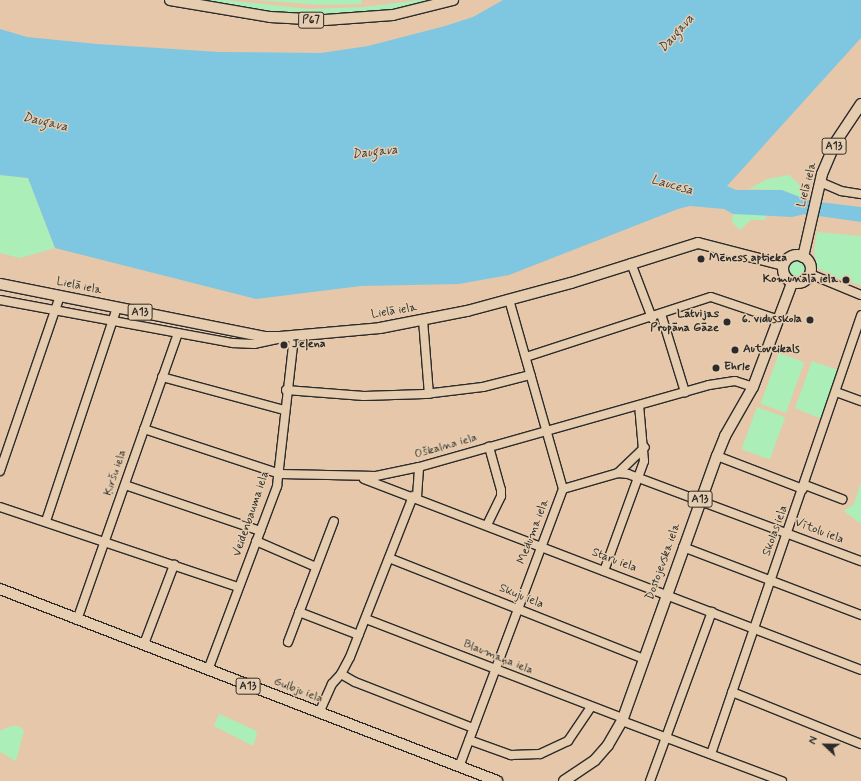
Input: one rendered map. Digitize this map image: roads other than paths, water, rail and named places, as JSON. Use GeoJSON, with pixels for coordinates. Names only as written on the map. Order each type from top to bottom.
{"type":"FeatureCollection","features":[{"type":"Feature","properties":{"kind":"main road","name":"P67"},"geometry":{"type":"LineString","coordinates":[[170,0],[270,17],[325,20],[393,15],[453,0]]}},
{"type":"Feature","properties":{"kind":"main road","name":"Lielā iela"},"geometry":{"type":"LineString","coordinates":[[803,257],[820,182],[835,143],[861,104]]}},
{"type":"Feature","properties":{"kind":"main road","name":"Lielā iela"},"geometry":{"type":"LineString","coordinates":[[0,284],[266,337],[280,337],[380,328],[423,320],[509,300],[631,263],[680,246],[698,243],[712,244],[783,265]]}},
{"type":"Feature","properties":{"kind":"main road"},"geometry":{"type":"LineString","coordinates":[[789,257],[803,257],[809,262],[810,274],[801,283],[792,283],[783,274],[783,265],[789,257]]}},
{"type":"Feature","properties":{"kind":"main road","name":"Dostojevska iela"},"geometry":{"type":"LineString","coordinates":[[622,720],[666,594],[717,456],[753,387],[792,283]]}},
{"type":"Feature","properties":{"kind":"main road","name":"Gulbju iela"},"geometry":{"type":"LineString","coordinates":[[0,589],[497,781]]}},
{"type":"Feature","properties":{"kind":"main road","name":"A13"},"geometry":{"type":"LineString","coordinates":[[564,781],[595,760],[608,745],[622,720]]}},
{"type":"Feature","properties":{"kind":"street"},"geometry":{"type":"LineString","coordinates":[[820,182],[841,191],[861,194]]}},
{"type":"Feature","properties":{"kind":"street"},"geometry":{"type":"LineString","coordinates":[[631,263],[652,318]]}},
{"type":"Feature","properties":{"kind":"street"},"geometry":{"type":"LineString","coordinates":[[810,274],[861,295]]}},
{"type":"Feature","properties":{"kind":"street"},"geometry":{"type":"LineString","coordinates":[[0,471],[60,296]]}},
{"type":"Feature","properties":{"kind":"street"},"geometry":{"type":"LineString","coordinates":[[526,357],[652,318],[711,297],[779,320]]}},
{"type":"Feature","properties":{"kind":"street"},"geometry":{"type":"LineString","coordinates":[[0,300],[114,322],[247,344],[268,342],[280,337]]}},
{"type":"Feature","properties":{"kind":"street","name":"Meduma iela"},"geometry":{"type":"LineString","coordinates":[[459,767],[563,489],[509,300]]}},
{"type":"Feature","properties":{"kind":"street"},"geometry":{"type":"LineString","coordinates":[[46,521],[114,322],[117,308]]}},
{"type":"Feature","properties":{"kind":"street"},"geometry":{"type":"LineString","coordinates":[[661,314],[684,392]]}},
{"type":"Feature","properties":{"kind":"street","name":"Skolas iela"},"geometry":{"type":"LineString","coordinates":[[711,754],[788,534],[861,315]]}},
{"type":"Feature","properties":{"kind":"street"},"geometry":{"type":"LineString","coordinates":[[423,320],[429,394]]}},
{"type":"Feature","properties":{"kind":"street","name":"Ķiršu iela"},"geometry":{"type":"LineString","coordinates":[[77,620],[178,333]]}},
{"type":"Feature","properties":{"kind":"street","name":"Veidenbauma iela"},"geometry":{"type":"LineString","coordinates":[[208,670],[280,474],[286,390],[294,336]]}},
{"type":"Feature","properties":{"kind":"street"},"geometry":{"type":"LineString","coordinates":[[286,390],[364,396],[429,394],[483,387],[530,375]]}},
{"type":"Feature","properties":{"kind":"street"},"geometry":{"type":"LineString","coordinates":[[162,377],[284,410]]}},
{"type":"Feature","properties":{"kind":"street","name":"Oškalna iela"},"geometry":{"type":"LineString","coordinates":[[144,429],[280,474],[357,476],[387,475],[419,468],[684,392],[735,381],[753,387]]}},
{"type":"Feature","properties":{"kind":"street"},"geometry":{"type":"LineString","coordinates":[[836,392],[861,401]]}},
{"type":"Feature","properties":{"kind":"street"},"geometry":{"type":"LineString","coordinates":[[604,571],[639,478],[645,447],[639,405]]}},
{"type":"Feature","properties":{"kind":"street"},"geometry":{"type":"LineString","coordinates":[[487,525],[501,496],[501,490],[489,447]]}},
{"type":"Feature","properties":{"kind":"street"},"geometry":{"type":"LineString","coordinates":[[618,473],[645,447]]}},
{"type":"Feature","properties":{"kind":"street"},"geometry":{"type":"LineString","coordinates":[[717,456],[842,499]]}},
{"type":"Feature","properties":{"kind":"street"},"geometry":{"type":"LineString","coordinates":[[318,713],[332,684],[341,674],[366,619],[389,558],[415,497],[419,468]]}},
{"type":"Feature","properties":{"kind":"street","name":"Vītolu iela"},"geometry":{"type":"LineString","coordinates":[[563,489],[618,473],[639,478],[861,561]]}},
{"type":"Feature","properties":{"kind":"street","name":"Staru iela"},"geometry":{"type":"LineString","coordinates":[[357,476],[415,497],[861,670]]}},
{"type":"Feature","properties":{"kind":"street"},"geometry":{"type":"LineString","coordinates":[[125,485],[260,531]]}},
{"type":"Feature","properties":{"kind":"street"},"geometry":{"type":"LineString","coordinates":[[0,507],[106,541],[238,587]]}},
{"type":"Feature","properties":{"kind":"street"},"geometry":{"type":"LineString","coordinates":[[288,642],[334,521]]}},
{"type":"Feature","properties":{"kind":"street"},"geometry":{"type":"LineString","coordinates":[[256,541],[316,567]]}},
{"type":"Feature","properties":{"kind":"street"},"geometry":{"type":"LineString","coordinates":[[683,547],[861,614]]}},
{"type":"Feature","properties":{"kind":"street","name":"Skuju iela"},"geometry":{"type":"LineString","coordinates":[[389,558],[644,659]]}},
{"type":"Feature","properties":{"kind":"street"},"geometry":{"type":"LineString","coordinates":[[144,644],[174,565]]}},
{"type":"Feature","properties":{"kind":"street"},"geometry":{"type":"LineString","coordinates":[[299,612],[359,635]]}},
{"type":"Feature","properties":{"kind":"street"},"geometry":{"type":"LineString","coordinates":[[650,781],[668,737],[712,612]]}},
{"type":"Feature","properties":{"kind":"street","name":"Blaumaņa iela"},"geometry":{"type":"LineString","coordinates":[[366,619],[622,720],[782,781]]}},
{"type":"Feature","properties":{"kind":"street"},"geometry":{"type":"LineString","coordinates":[[341,674],[355,682],[473,728]]}},
{"type":"Feature","properties":{"kind":"street"},"geometry":{"type":"LineString","coordinates":[[732,692],[861,744]]}},
{"type":"Feature","properties":{"kind":"street"},"geometry":{"type":"LineString","coordinates":[[469,740],[511,755],[540,754],[568,741],[591,707]]}},
{"type":"Feature","properties":{"kind":"water"},"geometry":{"type":"Polygon","coordinates":[[[503,0],[861,0],[861,38],[727,186],[736,190],[782,190],[810,201],[861,207],[861,222],[805,214],[792,217],[733,214],[724,209],[690,206],[678,209],[509,275],[459,284],[361,286],[256,299],[55,248],[28,178],[0,175],[0,29],[27,37],[97,44],[219,52],[321,53],[368,46],[445,26],[473,17],[503,0]]]}},
{"type":"Feature","properties":{"kind":"place","name":"Mēness aptieka"},"geometry":{"type":"Point","coordinates":[701,259]}},
{"type":"Feature","properties":{"kind":"place","name":"Komunālā iela"},"geometry":{"type":"Point","coordinates":[846,280]}},
{"type":"Feature","properties":{"kind":"place","name":"6. vidusskola"},"geometry":{"type":"Point","coordinates":[810,320]}},
{"type":"Feature","properties":{"kind":"place","name":"Latvijas Propāna Gāze"},"geometry":{"type":"Point","coordinates":[727,322]}},
{"type":"Feature","properties":{"kind":"place","name":"Jeļena"},"geometry":{"type":"Point","coordinates":[284,345]}},
{"type":"Feature","properties":{"kind":"place","name":"Autoveikals"},"geometry":{"type":"Point","coordinates":[735,350]}},
{"type":"Feature","properties":{"kind":"place","name":"Ehrle"},"geometry":{"type":"Point","coordinates":[716,368]}},
{"type":"Feature","properties":{"kind":"water label","name":"Daugava"},"geometry":{"type":"Point","coordinates":[677,34]}},
{"type":"Feature","properties":{"kind":"water label","name":"Daugava"},"geometry":{"type":"Point","coordinates":[45,123]}},
{"type":"Feature","properties":{"kind":"water label","name":"Daugava"},"geometry":{"type":"Point","coordinates":[375,153]}},
{"type":"Feature","properties":{"kind":"water label","name":"Laucesa"},"geometry":{"type":"Point","coordinates":[672,186]}}]}
